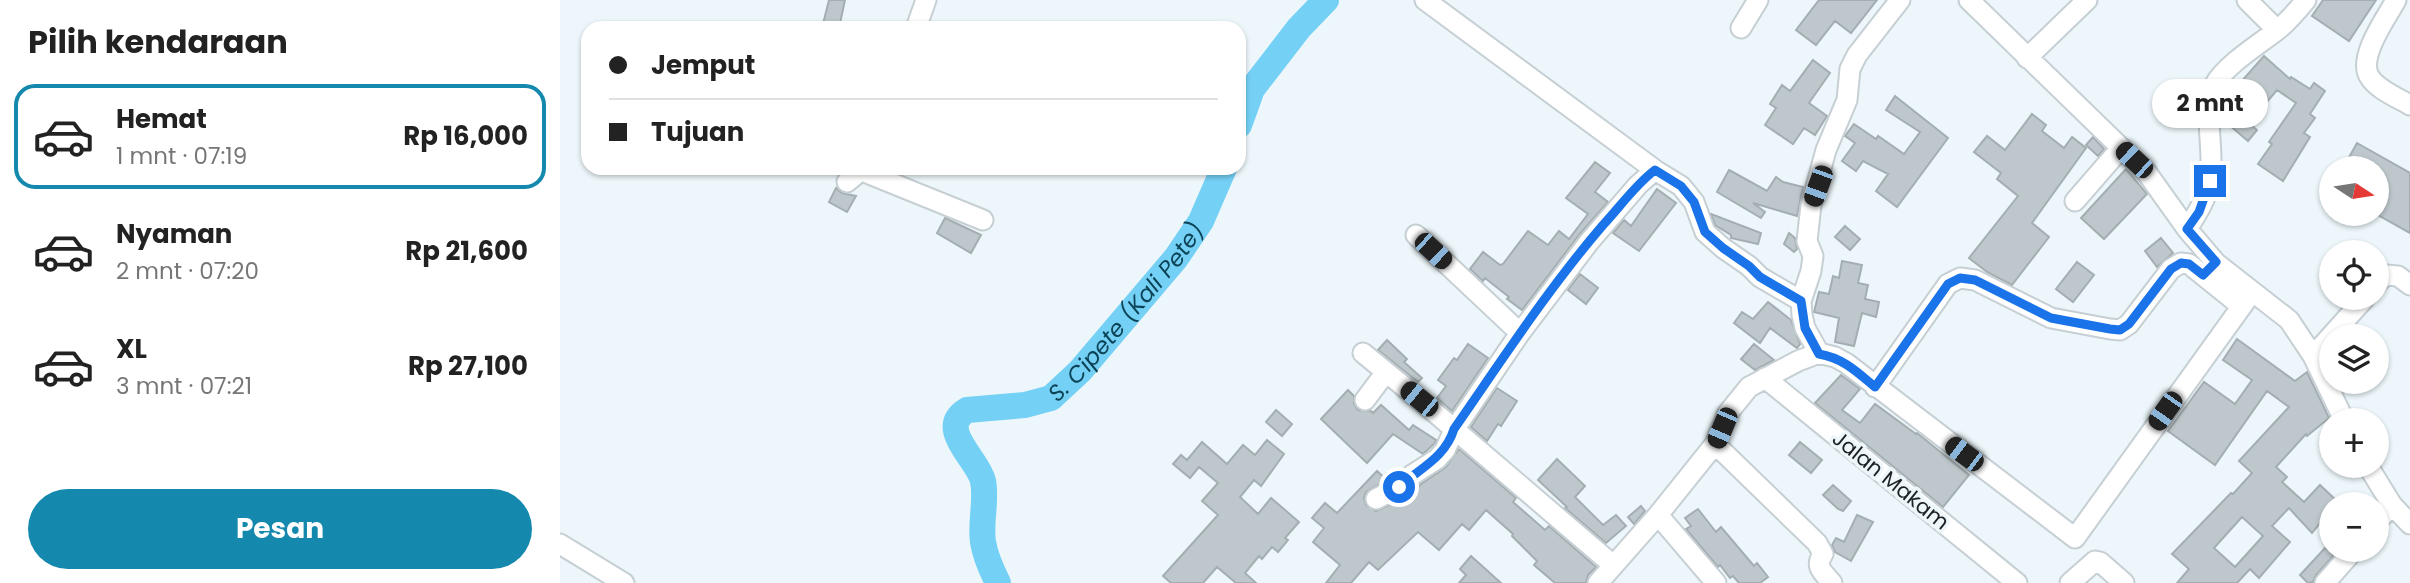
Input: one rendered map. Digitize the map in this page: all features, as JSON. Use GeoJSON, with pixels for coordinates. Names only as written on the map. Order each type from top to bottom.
{"type":"FeatureCollection","features":[{"type":"Feature","properties":{"kind":"street"},"geometry":{"type":"LineString","coordinates":[[918,21],[926,0]]}},
{"type":"Feature","properties":{"kind":"street"},"geometry":{"type":"LineString","coordinates":[[1425,0],[1655,170],[1681,186],[1694,202],[1705,232],[1760,277],[1801,301]]}},
{"type":"Feature","properties":{"kind":"street"},"geometry":{"type":"LineString","coordinates":[[1741,27],[1758,0]]}},
{"type":"Feature","properties":{"kind":"street"},"geometry":{"type":"LineString","coordinates":[[1819,354],[1805,328],[1801,301],[1812,264],[1807,241],[1811,205],[1826,150],[1847,100],[1850,69],[1857,55],[1900,0]]}},
{"type":"Feature","properties":{"kind":"street"},"geometry":{"type":"LineString","coordinates":[[1969,0],[2147,173],[2187,229],[2209,269],[2246,298],[2289,320],[2313,356],[2338,408]]}},
{"type":"Feature","properties":{"kind":"street"},"geometry":{"type":"LineString","coordinates":[[2027,58],[2087,0]]}},
{"type":"Feature","properties":{"kind":"street"},"geometry":{"type":"LineString","coordinates":[[2246,0],[2277,30]]}},
{"type":"Feature","properties":{"kind":"street"},"geometry":{"type":"LineString","coordinates":[[2187,229],[2199,212],[2210,181],[2210,99],[2215,84],[2250,50],[2277,30],[2306,0]]}},
{"type":"Feature","properties":{"kind":"street"},"geometry":{"type":"LineString","coordinates":[[2396,0],[2369,52],[2367,66],[2369,76],[2378,85],[2410,105]]}},
{"type":"Feature","properties":{"kind":"street"},"geometry":{"type":"LineString","coordinates":[[2076,201],[2121,148]]}},
{"type":"Feature","properties":{"kind":"street"},"geometry":{"type":"LineString","coordinates":[[1376,499],[1399,487],[1445,450],[1454,429],[1520,333],[1589,242],[1638,185],[1655,170]]}},
{"type":"Feature","properties":{"kind":"street"},"geometry":{"type":"LineString","coordinates":[[861,175],[983,220]]}},
{"type":"Feature","properties":{"kind":"street"},"geometry":{"type":"LineString","coordinates":[[1416,235],[1520,333]]}},
{"type":"Feature","properties":{"kind":"street"},"geometry":{"type":"LineString","coordinates":[[1875,387],[1948,284],[1960,278],[1975,280],[2051,318],[2120,330],[2129,324],[2171,269],[2181,263],[2209,269]]}},
{"type":"Feature","properties":{"kind":"street"},"geometry":{"type":"LineString","coordinates":[[2389,274],[2410,285]]}},
{"type":"Feature","properties":{"kind":"street"},"geometry":{"type":"LineString","coordinates":[[1598,583],[1658,515],[1715,443],[1728,413],[1749,387],[1798,361],[1819,354],[1835,357],[1846,363],[2075,538],[2246,298]]}},
{"type":"Feature","properties":{"kind":"street"},"geometry":{"type":"LineString","coordinates":[[2313,356],[2354,310]]}},
{"type":"Feature","properties":{"kind":"street"},"geometry":{"type":"LineString","coordinates":[[1363,354],[1613,565]]}},
{"type":"Feature","properties":{"kind":"street"},"geometry":{"type":"LineString","coordinates":[[1364,400],[1386,372]]}},
{"type":"Feature","properties":{"kind":"street","name":"Jalan Makam"},"geometry":{"type":"LineString","coordinates":[[1765,378],[2017,583]]}},
{"type":"Feature","properties":{"kind":"street"},"geometry":{"type":"LineString","coordinates":[[1715,443],[1817,543],[1823,554],[1818,566],[1832,583]]}},
{"type":"Feature","properties":{"kind":"street"},"geometry":{"type":"LineString","coordinates":[[2375,478],[2392,505],[2410,524]]}},
{"type":"Feature","properties":{"kind":"street"},"geometry":{"type":"LineString","coordinates":[[2389,508],[2392,505]]}},
{"type":"Feature","properties":{"kind":"street"},"geometry":{"type":"LineString","coordinates":[[1658,515],[1716,583]]}},
{"type":"Feature","properties":{"kind":"street"},"geometry":{"type":"LineString","coordinates":[[560,544],[624,583]]}},
{"type":"Feature","properties":{"kind":"street"},"geometry":{"type":"LineString","coordinates":[[2070,583],[2095,561],[2124,583]]}},
{"type":"Feature","properties":{"kind":"street"},"geometry":{"type":"LineString","coordinates":[[2325,583],[2343,562]]}},
{"type":"Feature","properties":{"kind":"building"},"geometry":{"type":"Polygon","coordinates":[[[829,0],[845,0],[840,21],[824,21],[829,0]]]}},
{"type":"Feature","properties":{"kind":"building"},"geometry":{"type":"Polygon","coordinates":[[[1819,0],[1877,0],[1851,33],[1835,21],[1816,45],[1796,30],[1819,0]]]}},
{"type":"Feature","properties":{"kind":"building"},"geometry":{"type":"Polygon","coordinates":[[[2323,0],[2376,0],[2349,41],[2312,16],[2323,0]]]}},
{"type":"Feature","properties":{"kind":"building"},"geometry":{"type":"Polygon","coordinates":[[[2264,56],[2290,79],[2291,77],[2310,89],[2314,83],[2325,91],[2310,114],[2315,118],[2304,133],[2310,137],[2283,181],[2258,164],[2272,144],[2269,142],[2296,103],[2277,90],[2249,123],[2257,130],[2248,141],[2227,123],[2239,108],[2224,95],[2238,80],[2241,82],[2264,56]]]}},
{"type":"Feature","properties":{"kind":"building"},"geometry":{"type":"Polygon","coordinates":[[[1813,60],[1830,73],[1809,103],[1827,116],[1815,135],[1804,128],[1793,144],[1765,125],[1776,108],[1770,104],[1782,85],[1790,91],[1813,60]]]}},
{"type":"Feature","properties":{"kind":"building"},"geometry":{"type":"Polygon","coordinates":[[[1895,96],[1948,138],[1897,207],[1876,191],[1888,174],[1863,161],[1856,171],[1842,161],[1855,143],[1845,136],[1854,124],[1904,154],[1920,132],[1886,110],[1895,96]]]}},
{"type":"Feature","properties":{"kind":"building"},"geometry":{"type":"Polygon","coordinates":[[[2032,114],[2046,125],[2042,131],[2064,148],[2072,137],[2086,148],[2032,223],[2049,237],[2012,285],[1987,272],[1969,258],[2018,196],[1997,179],[2001,173],[1974,152],[1987,136],[2005,150],[2032,114]]]}},
{"type":"Feature","properties":{"kind":"building"},"geometry":{"type":"Polygon","coordinates":[[[2093,137],[2104,149],[2098,156],[2086,145],[2093,137]]]}},
{"type":"Feature","properties":{"kind":"building"},"geometry":{"type":"Polygon","coordinates":[[[2357,143],[2380,156],[2350,156],[2357,143]]]}},
{"type":"Feature","properties":{"kind":"building"},"geometry":{"type":"Polygon","coordinates":[[[2389,161],[2410,173],[2410,233],[2389,221],[2389,161]]]}},
{"type":"Feature","properties":{"kind":"building"},"geometry":{"type":"Polygon","coordinates":[[[1595,162],[1610,173],[1595,192],[1608,202],[1579,235],[1522,310],[1485,278],[1483,281],[1470,269],[1483,252],[1500,265],[1503,264],[1528,231],[1548,245],[1559,231],[1569,239],[1588,214],[1566,198],[1595,162]]]}},
{"type":"Feature","properties":{"kind":"building"},"geometry":{"type":"Polygon","coordinates":[[[2126,169],[2147,194],[2104,239],[2081,218],[2126,169]]]}},
{"type":"Feature","properties":{"kind":"building"},"geometry":{"type":"Polygon","coordinates":[[[1729,170],[1767,191],[1776,177],[1783,182],[1803,187],[1797,216],[1753,203],[1765,212],[1761,218],[1717,192],[1729,170]]]}},
{"type":"Feature","properties":{"kind":"building"},"geometry":{"type":"Polygon","coordinates":[[[836,188],[842,193],[856,196],[847,212],[829,202],[836,188]]]}},
{"type":"Feature","properties":{"kind":"building"},"geometry":{"type":"Polygon","coordinates":[[[1657,189],[1676,203],[1639,251],[1613,233],[1624,220],[1631,226],[1657,189]]]}},
{"type":"Feature","properties":{"kind":"building"},"geometry":{"type":"Polygon","coordinates":[[[1711,214],[1761,233],[1758,244],[1731,238],[1731,235],[1715,225],[1711,214]]]}},
{"type":"Feature","properties":{"kind":"building"},"geometry":{"type":"Polygon","coordinates":[[[945,218],[981,235],[971,253],[937,233],[945,218]]]}},
{"type":"Feature","properties":{"kind":"building"},"geometry":{"type":"Polygon","coordinates":[[[1845,226],[1860,239],[1850,250],[1835,237],[1845,226]]]}},
{"type":"Feature","properties":{"kind":"building"},"geometry":{"type":"Polygon","coordinates":[[[1789,233],[1795,238],[1797,249],[1794,252],[1784,244],[1789,233]]]}},
{"type":"Feature","properties":{"kind":"building"},"geometry":{"type":"Polygon","coordinates":[[[2161,238],[2173,253],[2157,267],[2145,251],[2161,238]]]}},
{"type":"Feature","properties":{"kind":"building"},"geometry":{"type":"Polygon","coordinates":[[[1842,261],[1862,265],[1858,283],[1868,285],[1865,299],[1879,302],[1876,317],[1862,313],[1854,346],[1835,342],[1839,318],[1814,312],[1819,292],[1829,294],[1833,276],[1839,278],[1842,261]]]}},
{"type":"Feature","properties":{"kind":"building"},"geometry":{"type":"Polygon","coordinates":[[[2077,262],[2094,275],[2073,302],[2056,289],[2077,262]]]}},
{"type":"Feature","properties":{"kind":"building"},"geometry":{"type":"Polygon","coordinates":[[[1580,274],[1598,288],[1586,304],[1568,290],[1580,274]]]}},
{"type":"Feature","properties":{"kind":"building"},"geometry":{"type":"Polygon","coordinates":[[[1768,302],[1791,320],[1800,344],[1797,348],[1770,328],[1760,343],[1734,323],[1742,312],[1753,319],[1768,302]]]}},
{"type":"Feature","properties":{"kind":"building"},"geometry":{"type":"Polygon","coordinates":[[[2237,339],[2295,381],[2307,372],[2324,408],[2319,408],[2319,426],[2307,436],[2306,434],[2276,467],[2287,477],[2282,482],[2304,502],[2320,485],[2327,492],[2319,492],[2319,525],[2312,533],[2289,508],[2272,526],[2290,542],[2259,578],[2250,569],[2237,583],[2177,583],[2189,569],[2172,554],[2252,473],[2239,461],[2289,407],[2267,391],[2215,465],[2168,431],[2204,382],[2235,404],[2252,380],[2223,360],[2237,339]],[[2242,517],[2214,548],[2235,567],[2263,536],[2242,517]]]}},
{"type":"Feature","properties":{"kind":"building"},"geometry":{"type":"Polygon","coordinates":[[[1387,340],[1407,359],[1404,362],[1422,378],[1418,382],[1378,350],[1387,340]]]}},
{"type":"Feature","properties":{"kind":"building"},"geometry":{"type":"Polygon","coordinates":[[[1468,344],[1488,358],[1452,411],[1437,398],[1446,386],[1438,380],[1468,344]]]}},
{"type":"Feature","properties":{"kind":"building"},"geometry":{"type":"Polygon","coordinates":[[[1754,344],[1774,360],[1755,370],[1741,359],[1754,344]]]}},
{"type":"Feature","properties":{"kind":"building"},"geometry":{"type":"Polygon","coordinates":[[[1841,375],[1860,389],[1842,410],[1860,423],[1875,404],[1917,433],[1969,475],[1943,507],[1815,403],[1841,375]]]}},
{"type":"Feature","properties":{"kind":"building"},"geometry":{"type":"Polygon","coordinates":[[[1497,388],[1517,401],[1501,426],[1498,424],[1487,441],[1471,427],[1497,388]]]}},
{"type":"Feature","properties":{"kind":"building"},"geometry":{"type":"Polygon","coordinates":[[[1348,390],[1354,396],[1354,404],[1358,410],[1373,413],[1381,405],[1409,430],[1413,425],[1436,440],[1435,443],[1423,454],[1393,434],[1367,463],[1321,419],[1348,390]]]}},
{"type":"Feature","properties":{"kind":"building"},"geometry":{"type":"Polygon","coordinates":[[[1276,410],[1292,424],[1282,436],[1266,422],[1276,410]]]}},
{"type":"Feature","properties":{"kind":"building"},"geometry":{"type":"Polygon","coordinates":[[[1267,440],[1284,454],[1261,486],[1254,480],[1240,497],[1258,514],[1271,498],[1299,522],[1285,538],[1288,540],[1278,552],[1272,547],[1262,559],[1259,556],[1245,573],[1256,583],[1236,583],[1217,567],[1203,583],[1171,583],[1163,576],[1218,515],[1202,501],[1218,483],[1199,467],[1190,478],[1173,464],[1181,455],[1187,460],[1202,442],[1227,464],[1243,445],[1255,455],[1267,440]]]}},
{"type":"Feature","properties":{"kind":"building"},"geometry":{"type":"Polygon","coordinates":[[[1800,442],[1822,460],[1811,473],[1789,455],[1800,442]]]}},
{"type":"Feature","properties":{"kind":"building"},"geometry":{"type":"Polygon","coordinates":[[[1459,449],[1516,498],[1513,502],[1545,530],[1549,526],[1596,567],[1588,575],[1586,583],[1555,583],[1534,565],[1537,561],[1513,534],[1486,510],[1469,530],[1462,524],[1439,550],[1418,532],[1378,570],[1369,562],[1351,583],[1326,583],[1340,565],[1313,542],[1324,528],[1312,518],[1325,503],[1337,513],[1377,471],[1387,480],[1366,492],[1366,505],[1376,511],[1400,500],[1403,504],[1421,484],[1446,467],[1459,449]]]}},
{"type":"Feature","properties":{"kind":"building"},"geometry":{"type":"Polygon","coordinates":[[[1557,459],[1585,486],[1575,497],[1603,525],[1616,515],[1626,526],[1606,543],[1565,508],[1567,507],[1538,480],[1557,459]]]}},
{"type":"Feature","properties":{"kind":"building"},"geometry":{"type":"Polygon","coordinates":[[[1833,485],[1851,501],[1843,511],[1823,495],[1833,485]]]}},
{"type":"Feature","properties":{"kind":"building"},"geometry":{"type":"Polygon","coordinates":[[[1641,506],[1645,511],[1634,524],[1628,517],[1641,506]]]}},
{"type":"Feature","properties":{"kind":"building"},"geometry":{"type":"Polygon","coordinates":[[[1698,509],[1716,532],[1721,527],[1754,566],[1757,563],[1768,577],[1760,583],[1739,583],[1733,576],[1730,578],[1720,565],[1718,567],[1686,529],[1691,526],[1685,518],[1698,509]]]}},
{"type":"Feature","properties":{"kind":"building"},"geometry":{"type":"Polygon","coordinates":[[[1857,515],[1873,522],[1851,561],[1835,552],[1832,545],[1836,538],[1844,542],[1857,515]]]}},
{"type":"Feature","properties":{"kind":"building"},"geometry":{"type":"Polygon","coordinates":[[[2319,555],[2319,562],[2328,562],[2313,582],[2308,583],[2300,575],[2319,555]]]}},
{"type":"Feature","properties":{"kind":"building"},"geometry":{"type":"Polygon","coordinates":[[[1471,556],[1501,583],[1459,583],[1466,575],[1460,569],[1471,556]]]}},
{"type":"Feature","properties":{"kind":"waterway","name":"S. Cipete (Kali Pete)"},"geometry":{"type":"LineString","coordinates":[[1246,106],[1252,89],[1299,28],[1326,0]]}},
{"type":"Feature","properties":{"kind":"waterway","name":"S. Cipete (Kali Pete)"},"geometry":{"type":"LineString","coordinates":[[998,583],[983,542],[983,481],[957,435],[959,418],[967,410],[1025,405],[1051,398],[1080,371],[1176,258],[1201,221],[1221,175]]}},
{"type":"Feature","properties":{"kind":"route"},"geometry":{"type":"LineString","coordinates":[[1399,487],[1445,450],[1454,429],[1534,314],[1589,242],[1638,185],[1655,170],[1681,186],[1694,202],[1705,232],[1760,277],[1801,301],[1805,328],[1819,354],[1835,357],[1846,363],[1875,387],[1948,284],[1960,278],[1975,280],[2051,318],[2120,330],[2129,324],[2171,269],[2181,263],[2189,264],[2203,275],[2216,262],[2187,229],[2199,212],[2210,181]]}}]}
